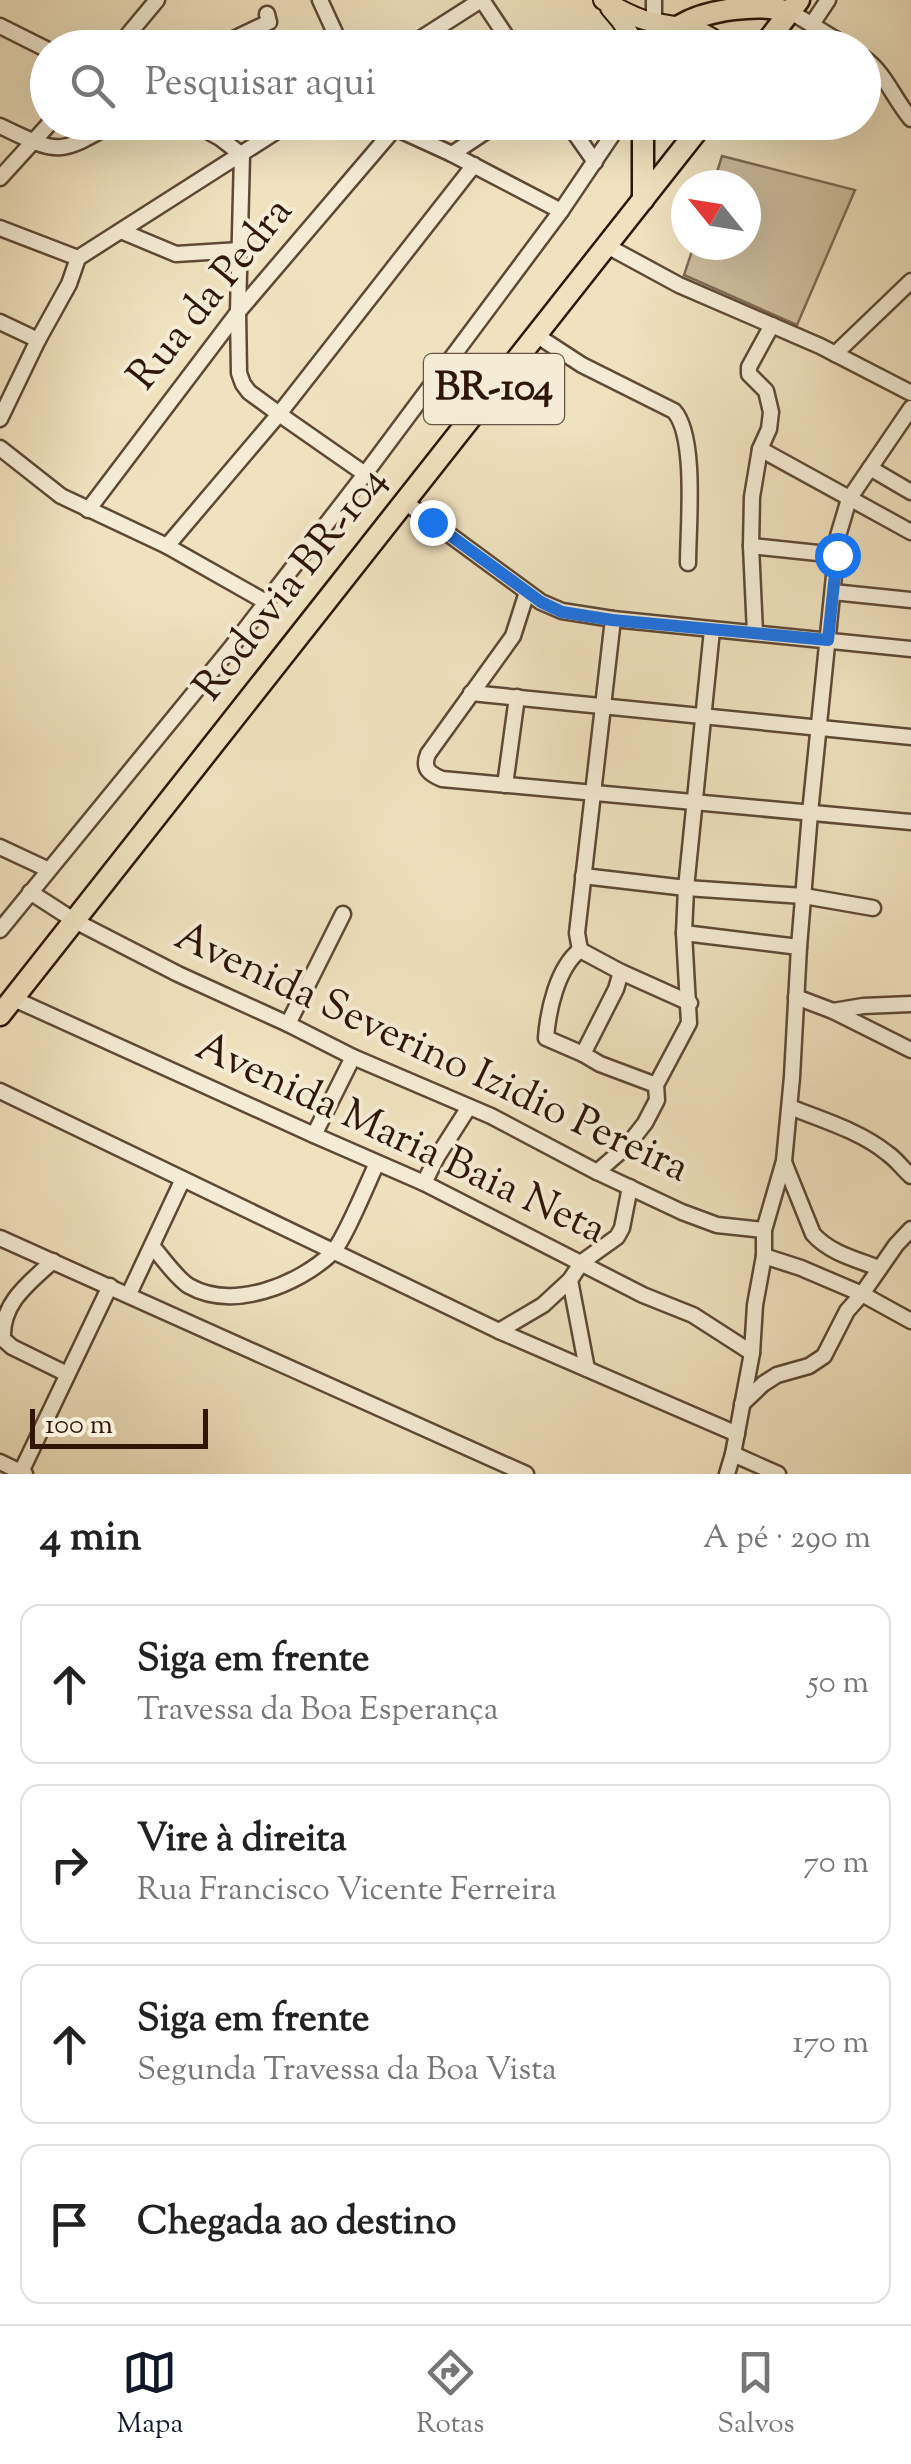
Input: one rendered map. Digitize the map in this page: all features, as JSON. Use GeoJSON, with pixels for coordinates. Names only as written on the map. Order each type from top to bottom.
{"type":"FeatureCollection","features":[{"type":"Feature","properties":{"kind":"highway"},"geometry":{"type":"LineString","coordinates":[[675,30],[742,4],[789,4]]}},
{"type":"Feature","properties":{"kind":"highway"},"geometry":{"type":"LineString","coordinates":[[773,30],[789,4]]}},
{"type":"Feature","properties":{"kind":"highway"},"geometry":{"type":"LineString","coordinates":[[643,140],[643,200]]}},
{"type":"Feature","properties":{"kind":"highway","name":"Rodovia BR-104"},"geometry":{"type":"LineString","coordinates":[[0,1016],[690,140]]}},
{"type":"Feature","properties":{"kind":"main road"},"geometry":{"type":"LineString","coordinates":[[603,0],[638,18],[696,30]]}},
{"type":"Feature","properties":{"kind":"main road"},"geometry":{"type":"LineString","coordinates":[[603,0],[627,30]]}},
{"type":"Feature","properties":{"kind":"street"},"geometry":{"type":"LineString","coordinates":[[133,30],[157,0]]}},
{"type":"Feature","properties":{"kind":"street"},"geometry":{"type":"LineString","coordinates":[[320,0],[334,30]]}},
{"type":"Feature","properties":{"kind":"street"},"geometry":{"type":"LineString","coordinates":[[434,30],[482,0],[502,30]]}},
{"type":"Feature","properties":{"kind":"street"},"geometry":{"type":"LineString","coordinates":[[654,0],[654,23]]}},
{"type":"Feature","properties":{"kind":"street"},"geometry":{"type":"LineString","coordinates":[[812,24],[828,0]]}},
{"type":"Feature","properties":{"kind":"street"},"geometry":{"type":"LineString","coordinates":[[789,4],[822,30]]}},
{"type":"Feature","properties":{"kind":"street"},"geometry":{"type":"LineString","coordinates":[[254,30],[269,22],[268,14]]}},
{"type":"Feature","properties":{"kind":"street"},"geometry":{"type":"LineString","coordinates":[[0,26],[30,41]]}},
{"type":"Feature","properties":{"kind":"street"},"geometry":{"type":"LineString","coordinates":[[881,72],[890,92],[911,119]]}},
{"type":"Feature","properties":{"kind":"street"},"geometry":{"type":"LineString","coordinates":[[0,126],[48,148],[63,149],[86,140]]}},
{"type":"Feature","properties":{"kind":"street"},"geometry":{"type":"LineString","coordinates":[[223,140],[242,155]]}},
{"type":"Feature","properties":{"kind":"street"},"geometry":{"type":"LineString","coordinates":[[0,419],[69,284],[78,258],[264,140]]}},
{"type":"Feature","properties":{"kind":"street","name":"Rua da Pedra"},"geometry":{"type":"LineString","coordinates":[[88,510],[238,312],[381,140]]}},
{"type":"Feature","properties":{"kind":"street"},"geometry":{"type":"LineString","coordinates":[[424,140],[561,211]]}},
{"type":"Feature","properties":{"kind":"street"},"geometry":{"type":"LineString","coordinates":[[452,154],[473,140]]}},
{"type":"Feature","properties":{"kind":"street"},"geometry":{"type":"LineString","coordinates":[[580,140],[596,162]]}},
{"type":"Feature","properties":{"kind":"street"},"geometry":{"type":"LineString","coordinates":[[0,930],[266,602],[561,211],[610,140]]}},
{"type":"Feature","properties":{"kind":"street"},"geometry":{"type":"LineString","coordinates":[[0,178],[33,142]]}},
{"type":"Feature","properties":{"kind":"street"},"geometry":{"type":"LineString","coordinates":[[242,155],[238,312],[239,373],[243,384],[364,474]]}},
{"type":"Feature","properties":{"kind":"street"},"geometry":{"type":"LineString","coordinates":[[167,546],[279,414],[474,166]]}},
{"type":"Feature","properties":{"kind":"street"},"geometry":{"type":"LineString","coordinates":[[0,228],[78,258]]}},
{"type":"Feature","properties":{"kind":"street"},"geometry":{"type":"LineString","coordinates":[[122,231],[176,254],[240,250]]}},
{"type":"Feature","properties":{"kind":"street"},"geometry":{"type":"LineString","coordinates":[[607,246],[911,393]]}},
{"type":"Feature","properties":{"kind":"street"},"geometry":{"type":"LineString","coordinates":[[835,354],[911,281]]}},
{"type":"Feature","properties":{"kind":"street"},"geometry":{"type":"LineString","coordinates":[[0,322],[38,340]]}},
{"type":"Feature","properties":{"kind":"street"},"geometry":{"type":"LineString","coordinates":[[755,633],[752,497],[760,449],[768,428],[770,401],[749,374],[749,368],[772,325]]}},
{"type":"Feature","properties":{"kind":"street"},"geometry":{"type":"LineString","coordinates":[[536,335],[582,364],[674,411],[680,418],[688,449],[688,563]]}},
{"type":"Feature","properties":{"kind":"street"},"geometry":{"type":"LineString","coordinates":[[0,378],[17,385]]}},
{"type":"Feature","properties":{"kind":"street"},"geometry":{"type":"LineString","coordinates":[[727,1474],[752,1353],[764,1230],[784,1161],[810,813],[838,536],[849,499],[911,408]]}},
{"type":"Feature","properties":{"kind":"street"},"geometry":{"type":"LineString","coordinates":[[0,448],[61,496],[167,546],[266,602]]}},
{"type":"Feature","properties":{"kind":"street"},"geometry":{"type":"LineString","coordinates":[[760,449],[911,532]]}},
{"type":"Feature","properties":{"kind":"street"},"geometry":{"type":"LineString","coordinates":[[870,468],[911,492]]}},
{"type":"Feature","properties":{"kind":"street"},"geometry":{"type":"LineString","coordinates":[[404,502],[541,602],[562,612],[911,649]]}},
{"type":"Feature","properties":{"kind":"street"},"geometry":{"type":"LineString","coordinates":[[751,546],[837,555]]}},
{"type":"Feature","properties":{"kind":"street"},"geometry":{"type":"LineString","coordinates":[[527,592],[513,636],[428,754],[428,771],[442,779],[911,822]]}},
{"type":"Feature","properties":{"kind":"street"},"geometry":{"type":"LineString","coordinates":[[833,592],[911,600]]}},
{"type":"Feature","properties":{"kind":"street"},"geometry":{"type":"LineString","coordinates":[[580,950],[577,933],[612,620]]}},
{"type":"Feature","properties":{"kind":"street"},"geometry":{"type":"LineString","coordinates":[[596,1172],[627,1146],[645,1124],[656,1100],[656,1085],[689,1023],[686,888],[712,630]]}},
{"type":"Feature","properties":{"kind":"street"},"geometry":{"type":"LineString","coordinates":[[471,693],[911,737]]}},
{"type":"Feature","properties":{"kind":"street"},"geometry":{"type":"LineString","coordinates":[[505,785],[517,697]]}},
{"type":"Feature","properties":{"kind":"street"},"geometry":{"type":"LineString","coordinates":[[0,847],[48,870]]}},
{"type":"Feature","properties":{"kind":"street"},"geometry":{"type":"LineString","coordinates":[[584,876],[804,896],[873,908]]}},
{"type":"Feature","properties":{"kind":"street","name":"Avenida Severino Izidio Pereira"},"geometry":{"type":"LineString","coordinates":[[30,892],[75,921],[178,974],[352,1057],[469,1107],[682,1212],[717,1225],[764,1230]]}},
{"type":"Feature","properties":{"kind":"street"},"geometry":{"type":"LineString","coordinates":[[288,1024],[343,914]]}},
{"type":"Feature","properties":{"kind":"street"},"geometry":{"type":"LineString","coordinates":[[684,933],[799,947]]}},
{"type":"Feature","properties":{"kind":"street"},"geometry":{"type":"LineString","coordinates":[[580,950],[690,1003]]}},
{"type":"Feature","properties":{"kind":"street"},"geometry":{"type":"LineString","coordinates":[[580,950],[568,963],[548,1011],[546,1038],[656,1085]]}},
{"type":"Feature","properties":{"kind":"street"},"geometry":{"type":"LineString","coordinates":[[583,1054],[621,972]]}},
{"type":"Feature","properties":{"kind":"street"},"geometry":{"type":"LineString","coordinates":[[796,997],[911,1050]]}},
{"type":"Feature","properties":{"kind":"street","name":"Avenida Maria Baia Neta"},"geometry":{"type":"LineString","coordinates":[[14,999],[424,1183],[644,1296],[693,1316],[752,1353]]}},
{"type":"Feature","properties":{"kind":"street"},"geometry":{"type":"LineString","coordinates":[[833,1011],[911,1004]]}},
{"type":"Feature","properties":{"kind":"street"},"geometry":{"type":"LineString","coordinates":[[314,1136],[352,1057]]}},
{"type":"Feature","properties":{"kind":"street"},"geometry":{"type":"LineString","coordinates":[[0,1091],[499,1331],[737,1434]]}},
{"type":"Feature","properties":{"kind":"street"},"geometry":{"type":"LineString","coordinates":[[790,1106],[878,1147],[911,1176]]}},
{"type":"Feature","properties":{"kind":"street"},"geometry":{"type":"LineString","coordinates":[[424,1183],[469,1107]]}},
{"type":"Feature","properties":{"kind":"street"},"geometry":{"type":"LineString","coordinates":[[784,1161],[813,1234],[828,1249],[879,1268]]}},
{"type":"Feature","properties":{"kind":"street"},"geometry":{"type":"LineString","coordinates":[[152,1246],[188,1285],[232,1296],[266,1291],[292,1281],[334,1251],[377,1163]]}},
{"type":"Feature","properties":{"kind":"street"},"geometry":{"type":"LineString","coordinates":[[129,1294],[183,1179]]}},
{"type":"Feature","properties":{"kind":"street"},"geometry":{"type":"LineString","coordinates":[[499,1331],[544,1305],[582,1262],[617,1237],[630,1187]]}},
{"type":"Feature","properties":{"kind":"street"},"geometry":{"type":"LineString","coordinates":[[742,1404],[776,1375],[818,1362],[824,1356],[847,1311],[911,1229]]}},
{"type":"Feature","properties":{"kind":"street"},"geometry":{"type":"LineString","coordinates":[[0,1238],[526,1474]]}},
{"type":"Feature","properties":{"kind":"street"},"geometry":{"type":"LineString","coordinates":[[764,1256],[862,1294],[911,1320]]}},
{"type":"Feature","properties":{"kind":"street"},"geometry":{"type":"LineString","coordinates":[[53,1261],[19,1292],[3,1322],[3,1339],[67,1374]]}},
{"type":"Feature","properties":{"kind":"street"},"geometry":{"type":"LineString","coordinates":[[570,1280],[587,1369]]}},
{"type":"Feature","properties":{"kind":"street"},"geometry":{"type":"LineString","coordinates":[[0,1462],[23,1473],[110,1286]]}},
{"type":"Feature","properties":{"kind":"street"},"geometry":{"type":"LineString","coordinates":[[733,1454],[778,1474]]}},
{"type":"Feature","properties":{"kind":"shaded area"},"geometry":{"type":"Polygon","coordinates":[[[722,156],[855,190],[797,325],[684,275],[689,260],[761,260],[761,170],[718,170],[722,156]]]}},
{"type":"Feature","properties":{"kind":"route"},"geometry":{"type":"LineString","coordinates":[[432,522],[541,602],[562,612],[828,640],[837,555]]}}]}
